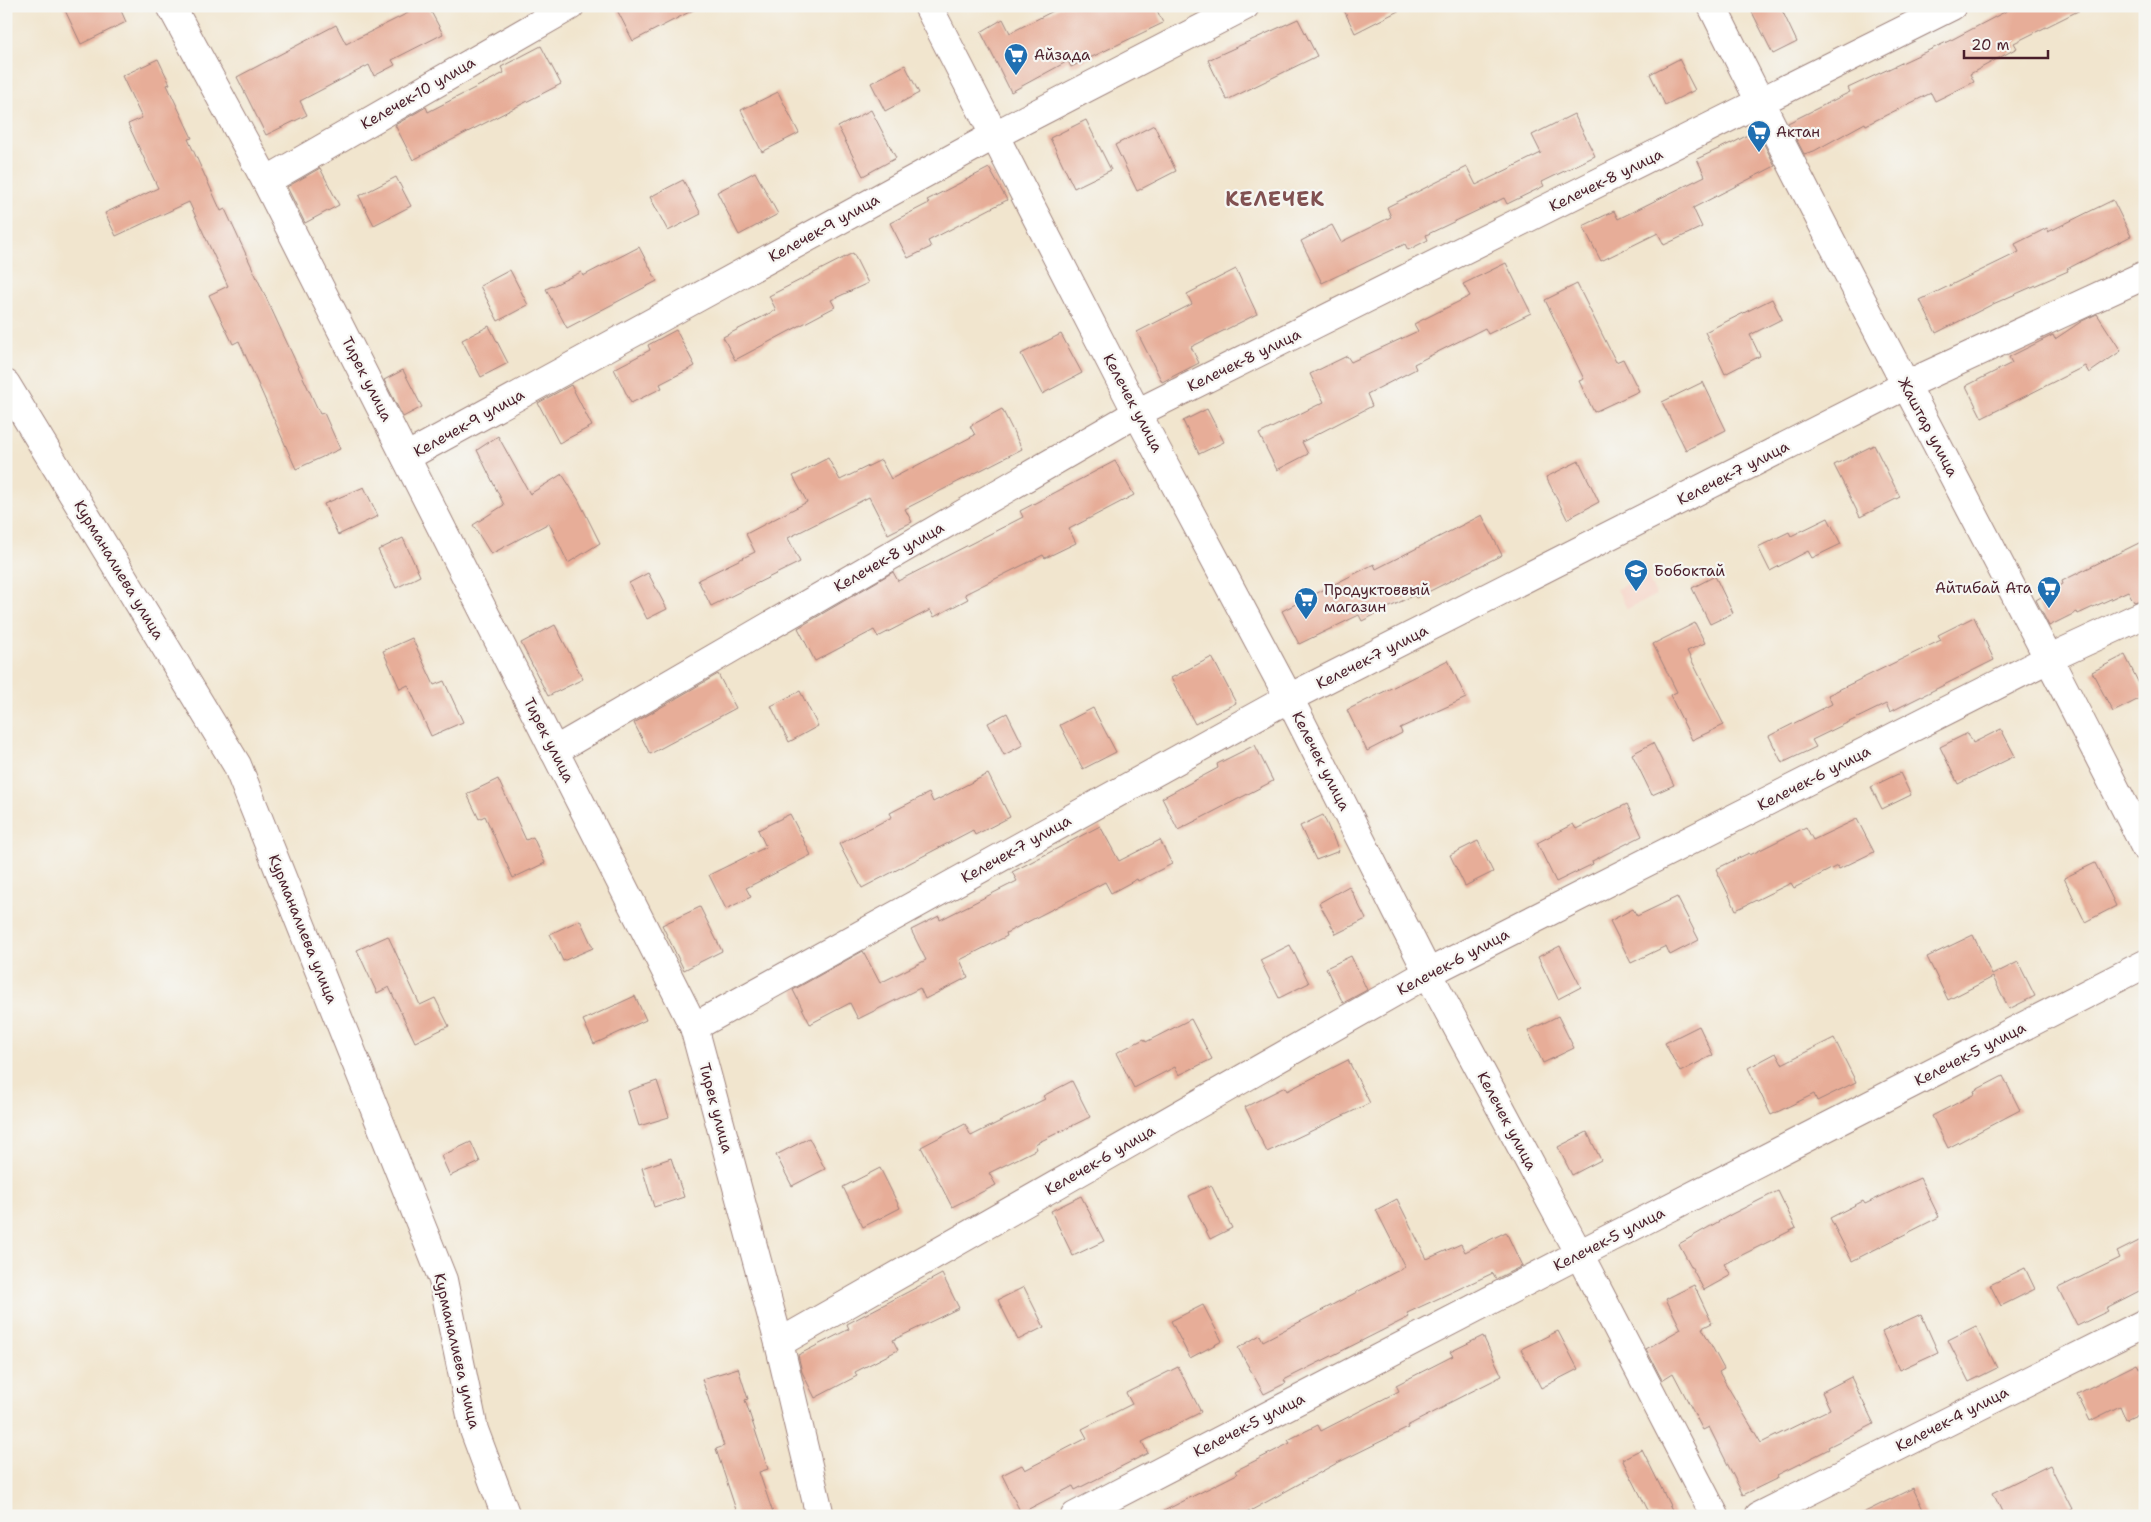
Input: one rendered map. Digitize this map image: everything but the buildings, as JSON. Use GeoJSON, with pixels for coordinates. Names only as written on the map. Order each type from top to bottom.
{"type":"FeatureCollection","features":[{"type":"Feature","properties":{"kind":"street","name":"Тирек улица"},"geometry":{"type":"LineString","coordinates":[[171,6],[266,181],[694,1027],[779,1343],[820,1516]]}},
{"type":"Feature","properties":{"kind":"street","name":"Келечек-10 улица"},"geometry":{"type":"LineString","coordinates":[[266,181],[570,6]]}},
{"type":"Feature","properties":{"kind":"street","name":"Келечек улица"},"geometry":{"type":"LineString","coordinates":[[928,6],[1137,413],[1289,698],[1428,973],[1579,1254],[1715,1516]]}},
{"type":"Feature","properties":{"kind":"street","name":"Келечек-9 улица"},"geometry":{"type":"LineString","coordinates":[[406,457],[995,135],[1245,6]]}},
{"type":"Feature","properties":{"kind":"street","name":"Жаштар улица"},"geometry":{"type":"LineString","coordinates":[[1712,6],[1906,385],[2050,658],[2145,847]]}},
{"type":"Feature","properties":{"kind":"street","name":"Келечек-8 улица"},"geometry":{"type":"LineString","coordinates":[[554,751],[1137,413],[1952,6]]}},
{"type":"Feature","properties":{"kind":"street","name":"Келечек-7 улица"},"geometry":{"type":"LineString","coordinates":[[694,1027],[1289,698],[1906,385],[2145,275]]}},
{"type":"Feature","properties":{"kind":"street","name":"Курманалиева улица"},"geometry":{"type":"LineString","coordinates":[[6,384],[237,765],[443,1280],[474,1430],[506,1516]]}},
{"type":"Feature","properties":{"kind":"street","name":"Келечек-6 улица"},"geometry":{"type":"LineString","coordinates":[[779,1343],[1428,973],[2050,658],[2145,614]]}},
{"type":"Feature","properties":{"kind":"street","name":"Келечек-5 улица"},"geometry":{"type":"LineString","coordinates":[[1075,1516],[1579,1254],[2145,964]]}},
{"type":"Feature","properties":{"kind":"street","name":"Келечек-4 улица"},"geometry":{"type":"LineString","coordinates":[[1759,1516],[2145,1323]]}},
{"type":"Feature","properties":{"kind":"shaded area","name":"Бобоктай"},"geometry":{"type":"Polygon","coordinates":[[[1646,574],[1656,595],[1627,609],[1617,589],[1646,574]]]}},
{"type":"Feature","properties":{"kind":"place","name":"Айзада"},"geometry":{"type":"Point","coordinates":[1016,76]}},
{"type":"Feature","properties":{"kind":"place","name":"Актан"},"geometry":{"type":"Point","coordinates":[1759,153]}},
{"type":"Feature","properties":{"kind":"place","name":"Бобоктай"},"geometry":{"type":"Point","coordinates":[1636,592]}},
{"type":"Feature","properties":{"kind":"place","name":"Айтибай Ата"},"geometry":{"type":"Point","coordinates":[2049,609]}},
{"type":"Feature","properties":{"kind":"place","name":"Продуктоввый магазин"},"geometry":{"type":"Point","coordinates":[1306,620]}},
{"type":"Feature","properties":{"kind":"district","name":"КЕЛЕЧЕК"},"geometry":{"type":"Point","coordinates":[1275,199]}}]}
